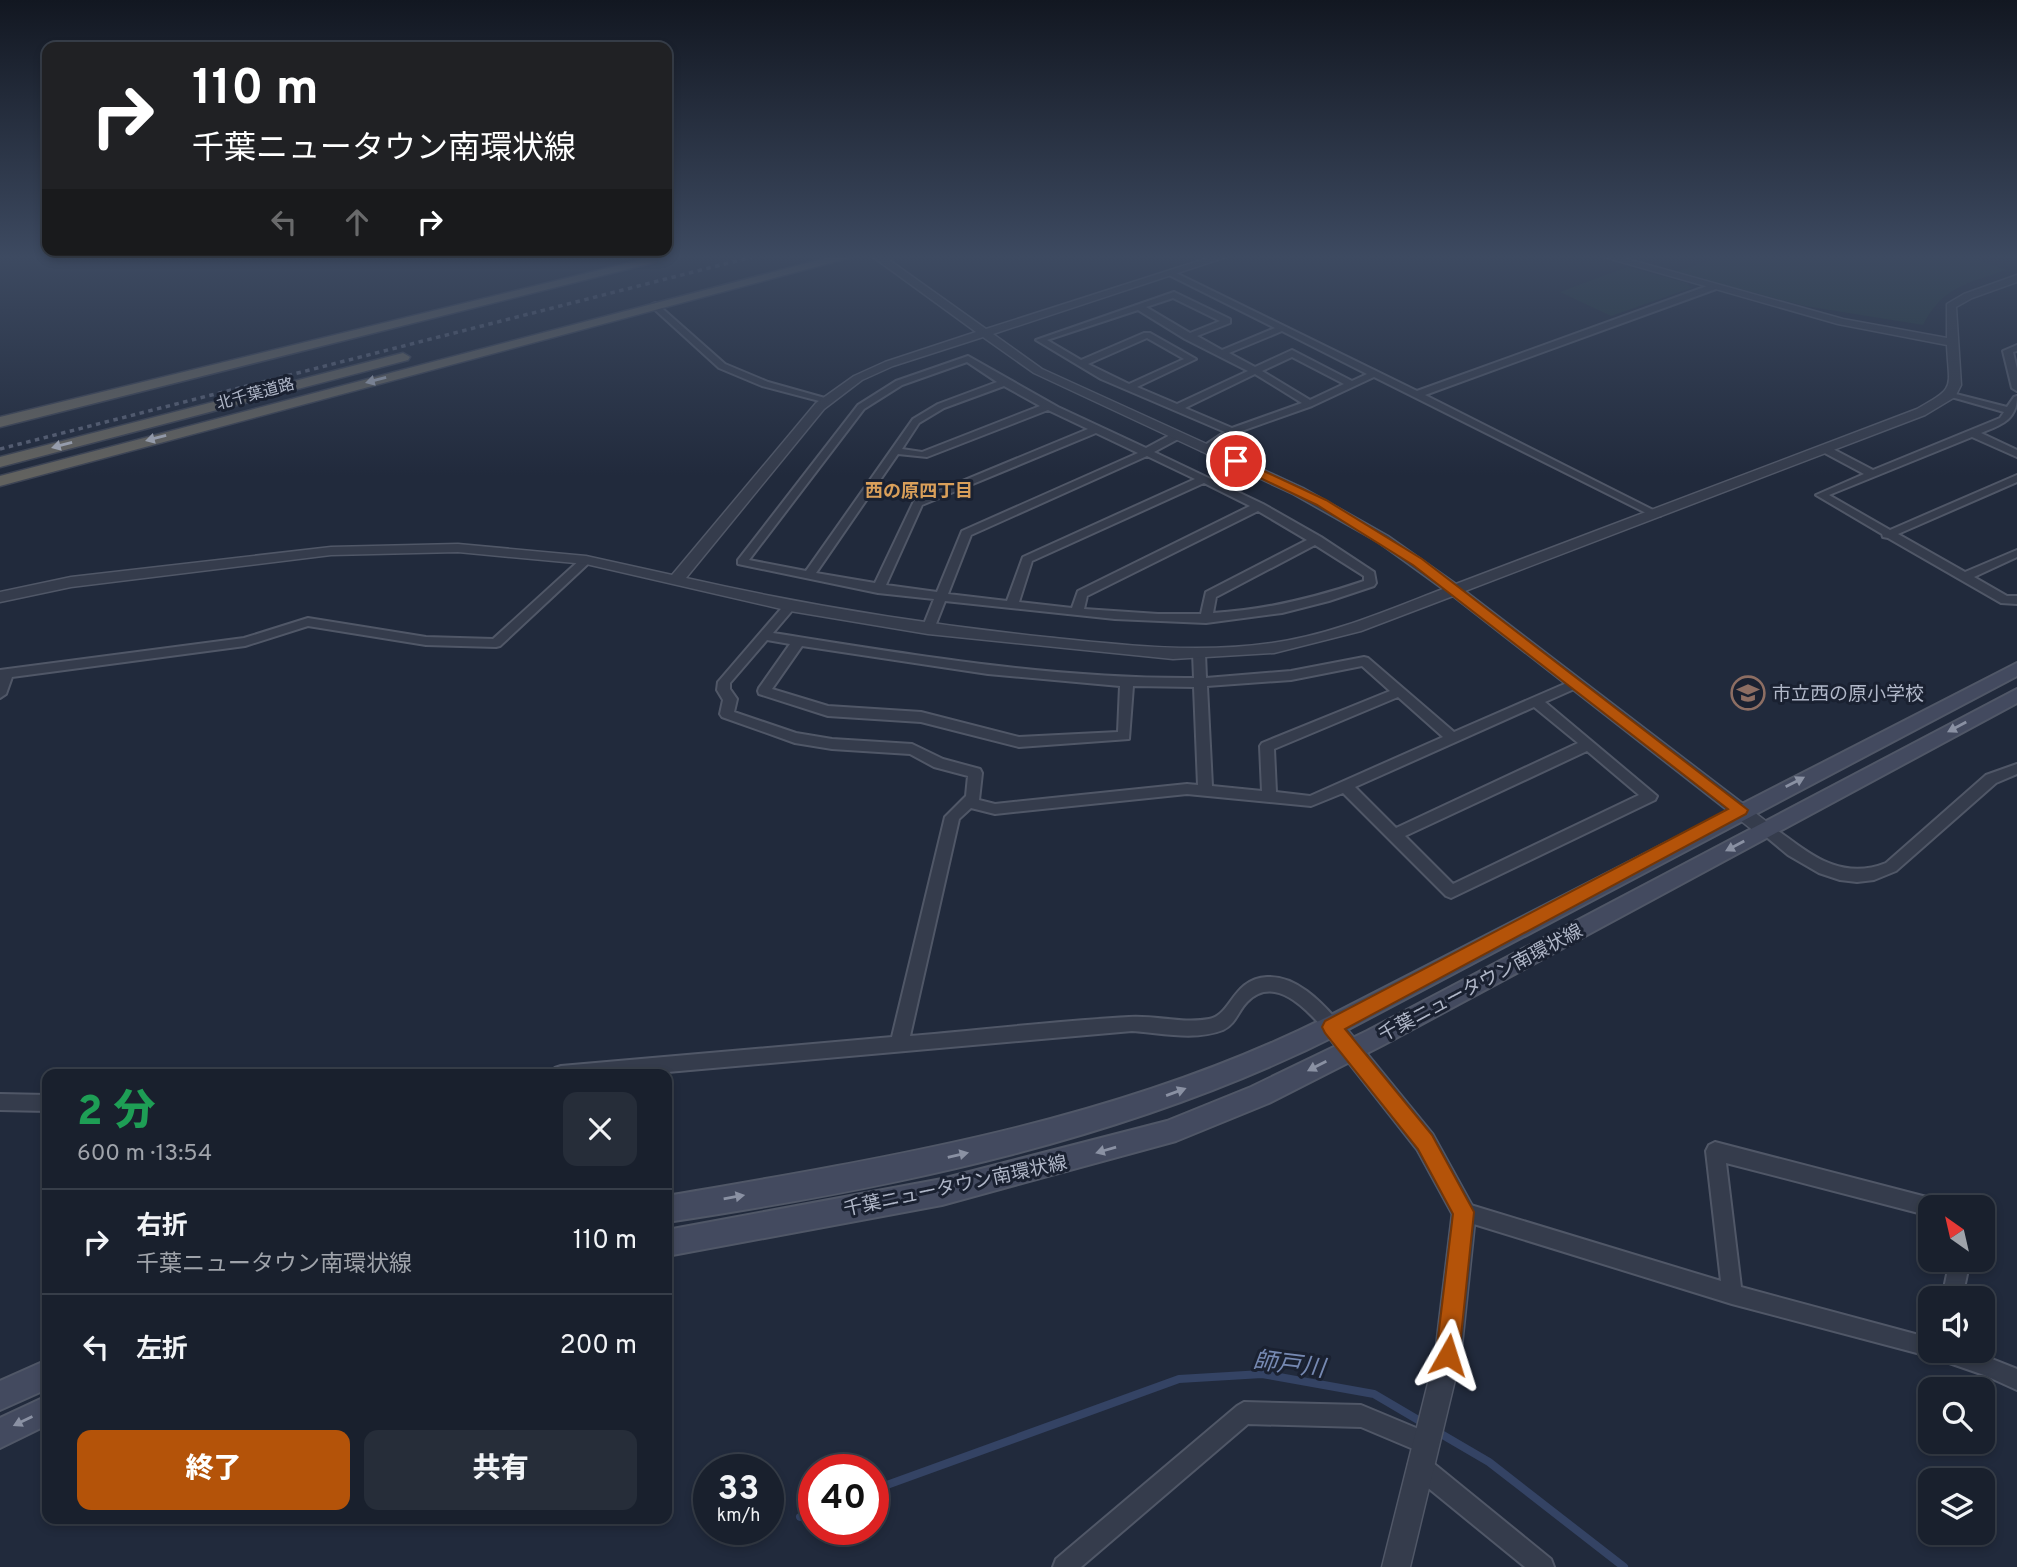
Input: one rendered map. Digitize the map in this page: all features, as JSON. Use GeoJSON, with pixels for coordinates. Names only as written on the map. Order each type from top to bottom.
{"type":"FeatureCollection","features":[{"type":"Feature","properties":{"kind":"highway"},"geometry":{"type":"LineString","coordinates":[[0,406],[312,330]]}},
{"type":"Feature","properties":{"kind":"highway","name":"北千葉道路"},"geometry":{"type":"LineString","coordinates":[[0,422],[373,330]]}},
{"type":"Feature","properties":{"kind":"highway","name":"北千葉道路"},"geometry":{"type":"LineString","coordinates":[[0,481],[566,330]]}},
{"type":"Feature","properties":{"kind":"highway","name":"北千葉道路"},"geometry":{"type":"LineString","coordinates":[[0,462],[414,354]]}},
{"type":"Feature","properties":{"kind":"main road","name":"千葉ニュータウン南環状線"},"geometry":{"type":"LineString","coordinates":[[672,1208],[946,1158],[1074,1126],[1244,1068],[1332,1027],[1740,810],[2017,668]]}},
{"type":"Feature","properties":{"kind":"main road","name":"千葉ニュータウン南環状線"},"geometry":{"type":"LineString","coordinates":[[672,1242],[942,1192],[1167,1133],[1260,1095],[1351,1049],[2017,695]]}},
{"type":"Feature","properties":{"kind":"main road"},"geometry":{"type":"LineString","coordinates":[[0,1396],[42,1376]]}},
{"type":"Feature","properties":{"kind":"main road"},"geometry":{"type":"LineString","coordinates":[[0,1433],[42,1412]]}},
{"type":"Feature","properties":{"kind":"street"},"geometry":{"type":"LineString","coordinates":[[683,330],[722,366],[765,384],[827,400]]}},
{"type":"Feature","properties":{"kind":"street"},"geometry":{"type":"LineString","coordinates":[[978,330],[1038,371],[1321,503],[1383,539],[1456,591],[1765,830],[1817,866],[1856,877],[1877,875],[1891,867],[1991,779],[2017,769]]}},
{"type":"Feature","properties":{"kind":"street"},"geometry":{"type":"LineString","coordinates":[[676,580],[827,400],[875,369],[995,330]]}},
{"type":"Feature","properties":{"kind":"street"},"geometry":{"type":"LineString","coordinates":[[1068,330],[1040,340],[1079,364],[1128,388],[1232,431]]}},
{"type":"Feature","properties":{"kind":"street"},"geometry":{"type":"LineString","coordinates":[[1177,330],[1308,404]]}},
{"type":"Feature","properties":{"kind":"street"},"geometry":{"type":"LineString","coordinates":[[1188,337],[1205,330]]}},
{"type":"Feature","properties":{"kind":"street"},"geometry":{"type":"LineString","coordinates":[[1220,354],[1276,330]]}},
{"type":"Feature","properties":{"kind":"street"},"geometry":{"type":"LineString","coordinates":[[1285,330],[1656,514]]}},
{"type":"Feature","properties":{"kind":"street"},"geometry":{"type":"LineString","coordinates":[[1416,395],[1594,330]]}},
{"type":"Feature","properties":{"kind":"street"},"geometry":{"type":"LineString","coordinates":[[1883,330],[1951,342]]}},
{"type":"Feature","properties":{"kind":"street"},"geometry":{"type":"LineString","coordinates":[[0,597],[82,580],[331,551],[458,548],[586,560],[790,606],[928,629],[1123,650],[1199,653],[1274,648],[1311,640],[1456,591],[1921,412],[1951,394],[1957,376],[1951,330]]}},
{"type":"Feature","properties":{"kind":"street"},"geometry":{"type":"LineString","coordinates":[[1079,364],[1147,335],[1191,359],[1128,388]]}},
{"type":"Feature","properties":{"kind":"street"},"geometry":{"type":"LineString","coordinates":[[2017,348],[2008,351],[2017,388]]}},
{"type":"Feature","properties":{"kind":"street"},"geometry":{"type":"LineString","coordinates":[[1177,408],[1292,354],[1352,384]]}},
{"type":"Feature","properties":{"kind":"street"},"geometry":{"type":"LineString","coordinates":[[968,359],[1003,383],[1046,407],[1259,506],[1317,539],[1370,575],[1370,583],[1299,607],[1261,614],[1206,619],[1142,619],[940,598],[878,589],[742,562],[861,407],[899,383],[968,359]]}},
{"type":"Feature","properties":{"kind":"street"},"geometry":{"type":"LineString","coordinates":[[1206,449],[1232,431],[1308,404],[1374,374]]}},
{"type":"Feature","properties":{"kind":"street"},"geometry":{"type":"LineString","coordinates":[[808,576],[916,421],[929,412],[1003,383]]}},
{"type":"Feature","properties":{"kind":"street"},"geometry":{"type":"LineString","coordinates":[[1951,394],[2010,411]]}},
{"type":"Feature","properties":{"kind":"street"},"geometry":{"type":"LineString","coordinates":[[2017,400],[2004,420],[1821,495],[1963,578],[2005,600],[2017,600]]}},
{"type":"Feature","properties":{"kind":"street"},"geometry":{"type":"LineString","coordinates":[[895,450],[923,455],[1046,407]]}},
{"type":"Feature","properties":{"kind":"street"},"geometry":{"type":"LineString","coordinates":[[878,589],[918,503],[1095,430]]}},
{"type":"Feature","properties":{"kind":"street"},"geometry":{"type":"LineString","coordinates":[[1973,433],[2015,452]]}},
{"type":"Feature","properties":{"kind":"street"},"geometry":{"type":"LineString","coordinates":[[928,629],[966,533],[1146,453],[1176,436]]}},
{"type":"Feature","properties":{"kind":"street"},"geometry":{"type":"LineString","coordinates":[[1825,449],[1871,473]]}},
{"type":"Feature","properties":{"kind":"street"},"geometry":{"type":"LineString","coordinates":[[1887,535],[2017,478]]}},
{"type":"Feature","properties":{"kind":"street"},"geometry":{"type":"LineString","coordinates":[[1012,605],[1027,559],[1203,479]]}},
{"type":"Feature","properties":{"kind":"street"},"geometry":{"type":"LineString","coordinates":[[1077,612],[1082,594],[1259,506]]}},
{"type":"Feature","properties":{"kind":"street"},"geometry":{"type":"LineString","coordinates":[[1206,619],[1210,595],[1317,539]]}},
{"type":"Feature","properties":{"kind":"street"},"geometry":{"type":"LineString","coordinates":[[1963,578],[2017,553]]}},
{"type":"Feature","properties":{"kind":"street"},"geometry":{"type":"LineString","coordinates":[[0,694],[3,674],[245,642],[308,622],[426,640],[496,643],[586,560]]}},
{"type":"Feature","properties":{"kind":"street"},"geometry":{"type":"LineString","coordinates":[[790,606],[722,687],[730,699],[726,710],[731,716],[807,740],[912,749],[939,763],[975,773],[971,799],[974,806],[995,809],[1205,789],[1311,801],[1576,683]]}},
{"type":"Feature","properties":{"kind":"street"},"geometry":{"type":"LineString","coordinates":[[764,636],[964,666],[1127,681],[1202,684],[1286,678],[1364,661],[1453,738]]}},
{"type":"Feature","properties":{"kind":"street"},"geometry":{"type":"LineString","coordinates":[[799,641],[764,691],[828,711],[920,717],[1019,742],[1124,736],[1127,681]]}},
{"type":"Feature","properties":{"kind":"street"},"geometry":{"type":"LineString","coordinates":[[1199,653],[1205,789]]}},
{"type":"Feature","properties":{"kind":"street"},"geometry":{"type":"LineString","coordinates":[[1269,796],[1267,746],[1399,692]]}},
{"type":"Feature","properties":{"kind":"street"},"geometry":{"type":"LineString","coordinates":[[1345,786],[1451,892],[1650,796],[1536,701]]}},
{"type":"Feature","properties":{"kind":"street"},"geometry":{"type":"LineString","coordinates":[[1394,835],[1588,744]]}},
{"type":"Feature","properties":{"kind":"street"},"geometry":{"type":"LineString","coordinates":[[899,1045],[952,817],[971,799]]}},
{"type":"Feature","properties":{"kind":"street"},"geometry":{"type":"LineString","coordinates":[[620,1069],[1132,1024],[1210,1027],[1223,1022],[1243,995],[1268,984],[1296,990],[1311,1001],[1425,1142],[1464,1212],[1448,1355],[1396,1567]]}},
{"type":"Feature","properties":{"kind":"street"},"geometry":{"type":"LineString","coordinates":[[0,1102],[42,1103]]}},
{"type":"Feature","properties":{"kind":"street"},"geometry":{"type":"LineString","coordinates":[[1732,1294],[1715,1152],[1918,1204]]}},
{"type":"Feature","properties":{"kind":"street"},"geometry":{"type":"LineString","coordinates":[[1464,1212],[1732,1294],[1918,1345]]}},
{"type":"Feature","properties":{"kind":"street"},"geometry":{"type":"LineString","coordinates":[[1978,1363],[2017,1380]]}},
{"type":"Feature","properties":{"kind":"street"},"geometry":{"type":"LineString","coordinates":[[1064,1567],[1244,1413],[1361,1416],[1422,1455],[1543,1567]]}},
{"type":"Feature","properties":{"kind":"waterway","name":"師戸川"},"geometry":{"type":"LineString","coordinates":[[889,1484],[1179,1379],[1262,1374],[1374,1394],[1425,1424]]}},
{"type":"Feature","properties":{"kind":"waterway","name":"師戸川"},"geometry":{"type":"LineString","coordinates":[[1436,1431],[1489,1462],[1624,1567]]}},
{"type":"Feature","properties":{"kind":"railway"},"geometry":{"type":"LineString","coordinates":[[0,449],[466,330]]}},
{"type":"Feature","properties":{"kind":"place","name":"市立西の原小学校"},"geometry":{"type":"Point","coordinates":[1748,693]}},
{"type":"Feature","properties":{"kind":"district","name":"西の原四丁目"},"geometry":{"type":"Point","coordinates":[919,491]}},
{"type":"Feature","properties":{"kind":"route"},"geometry":{"type":"LineString","coordinates":[[1236,461],[1321,503],[1417,562],[1740,810],[1332,1027],[1425,1142],[1464,1212],[1448,1355]]}}]}
